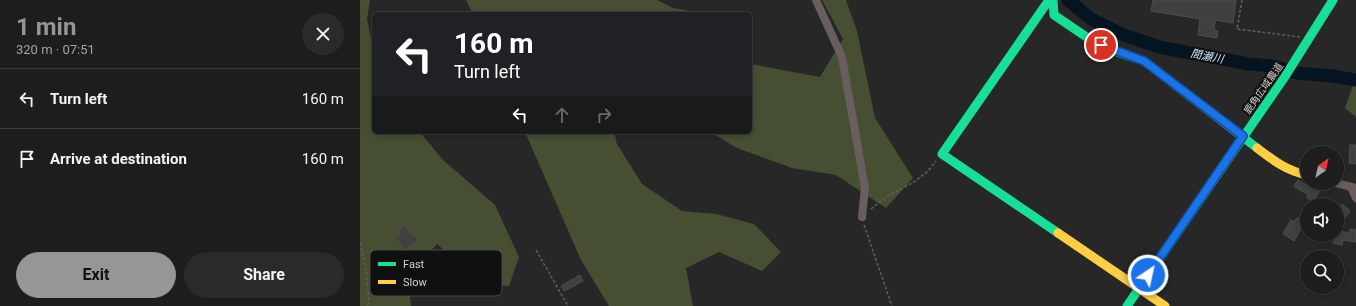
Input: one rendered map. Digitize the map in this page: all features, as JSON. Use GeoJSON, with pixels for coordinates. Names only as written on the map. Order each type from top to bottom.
{"type":"FeatureCollection","features":[{"type":"Feature","properties":{"kind":"street"},"geometry":{"type":"LineString","coordinates":[[816,0],[842,57],[865,188],[862,217]]}},
{"type":"Feature","properties":{"kind":"street"},"geometry":{"type":"LineString","coordinates":[[1049,0],[942,154],[1165,306]]}},
{"type":"Feature","properties":{"kind":"street"},"geometry":{"type":"LineString","coordinates":[[1053,0],[1054,15],[1091,40],[1111,50],[1144,61],[1279,165],[1293,172],[1300,174]]}},
{"type":"Feature","properties":{"kind":"street","name":"鹿角広域農道"},"geometry":{"type":"LineString","coordinates":[[1127,306],[1284,78],[1333,0]]}},
{"type":"Feature","properties":{"kind":"street"},"geometry":{"type":"LineString","coordinates":[[1344,185],[1354,188],[1356,198]]}},
{"type":"Feature","properties":{"kind":"path"},"geometry":{"type":"LineString","coordinates":[[1242,0],[1237,29],[1310,38]]}},
{"type":"Feature","properties":{"kind":"path"},"geometry":{"type":"LineString","coordinates":[[892,306],[862,217],[886,197],[914,182],[928,171],[942,154]]}},
{"type":"Feature","properties":{"kind":"path"},"geometry":{"type":"LineString","coordinates":[[360,243],[366,270],[369,301],[368,306]]}},
{"type":"Feature","properties":{"kind":"path"},"geometry":{"type":"LineString","coordinates":[[536,250],[568,306]]}},
{"type":"Feature","properties":{"kind":"green space"},"geometry":{"type":"Polygon","coordinates":[[[360,0],[370,0],[367,19],[372,43],[372,134],[422,134],[442,159],[495,205],[519,257],[509,286],[502,285],[502,250],[444,250],[437,244],[432,250],[370,250],[370,296],[410,296],[411,306],[360,306],[360,0]]]}},
{"type":"Feature","properties":{"kind":"green space"},"geometry":{"type":"Polygon","coordinates":[[[466,0],[657,0],[673,8],[696,12],[472,12],[466,0]]]}},
{"type":"Feature","properties":{"kind":"green space"},"geometry":{"type":"Polygon","coordinates":[[[822,0],[846,0],[857,31],[875,118],[913,178],[886,208],[836,175],[792,168],[737,148],[713,134],[752,134],[752,64],[820,77],[843,39],[822,0]]]}},
{"type":"Feature","properties":{"kind":"green space"},"geometry":{"type":"Polygon","coordinates":[[[1356,76],[1356,117],[1345,108],[1356,76]]]}},
{"type":"Feature","properties":{"kind":"green space"},"geometry":{"type":"Polygon","coordinates":[[[526,134],[614,134],[617,144],[642,184],[682,211],[716,214],[754,224],[781,252],[762,271],[719,252],[686,268],[693,306],[609,306],[581,260],[526,134]]]}},
{"type":"Feature","properties":{"kind":"building"},"geometry":{"type":"Polygon","coordinates":[[[1153,0],[1236,0],[1233,23],[1215,20],[1214,30],[1218,31],[1217,38],[1198,35],[1200,19],[1151,11],[1153,0]]]}},
{"type":"Feature","properties":{"kind":"building"},"geometry":{"type":"Polygon","coordinates":[[[1350,145],[1356,145],[1356,164],[1349,163],[1350,145]]]}},
{"type":"Feature","properties":{"kind":"building"},"geometry":{"type":"Polygon","coordinates":[[[1298,180],[1300,181],[1300,190],[1294,186],[1298,180]]]}},
{"type":"Feature","properties":{"kind":"building"},"geometry":{"type":"Polygon","coordinates":[[[1300,190],[1320,190],[1316,198],[1307,198],[1308,195],[1300,190]]]}},
{"type":"Feature","properties":{"kind":"building"},"geometry":{"type":"Polygon","coordinates":[[[1344,206],[1350,211],[1344,219],[1344,206]]]}},
{"type":"Feature","properties":{"kind":"building"},"geometry":{"type":"Polygon","coordinates":[[[1297,218],[1300,219],[1300,230],[1294,241],[1283,234],[1291,220],[1294,222],[1297,218]]]}},
{"type":"Feature","properties":{"kind":"building"},"geometry":{"type":"Polygon","coordinates":[[[405,225],[412,236],[414,235],[419,240],[405,250],[395,237],[401,234],[398,230],[405,225]]]}},
{"type":"Feature","properties":{"kind":"building"},"geometry":{"type":"Polygon","coordinates":[[[1350,229],[1356,230],[1356,242],[1344,240],[1344,232],[1349,233],[1350,229]]]}},
{"type":"Feature","properties":{"kind":"building"},"geometry":{"type":"Polygon","coordinates":[[[1333,242],[1343,242],[1342,245],[1333,242]]]}},
{"type":"Feature","properties":{"kind":"building"},"geometry":{"type":"Polygon","coordinates":[[[580,275],[583,281],[564,291],[561,286],[580,275]]]}},
{"type":"Feature","properties":{"kind":"waterway","name":"間瀬川"},"geometry":{"type":"LineString","coordinates":[[1068,0],[1091,19],[1124,35],[1159,47],[1249,64],[1272,66],[1297,73],[1333,76],[1356,80]]}},
{"type":"Feature","properties":{"kind":"traffic: fast"},"geometry":{"type":"LineString","coordinates":[[1049,0],[942,154],[1058,233]]}},
{"type":"Feature","properties":{"kind":"traffic: fast"},"geometry":{"type":"LineString","coordinates":[[1053,0],[1054,15],[1091,40],[1111,50],[1144,61],[1257,148]]}},
{"type":"Feature","properties":{"kind":"traffic: fast"},"geometry":{"type":"LineString","coordinates":[[1127,306],[1284,78],[1333,0]]}},
{"type":"Feature","properties":{"kind":"traffic: slow"},"geometry":{"type":"LineString","coordinates":[[1257,148],[1287,168],[1300,173]]}},
{"type":"Feature","properties":{"kind":"traffic: slow"},"geometry":{"type":"LineString","coordinates":[[1058,233],[1165,306]]}},
{"type":"Feature","properties":{"kind":"route"},"geometry":{"type":"LineString","coordinates":[[1101,45],[1144,61],[1243,136],[1148,275]]}}]}
